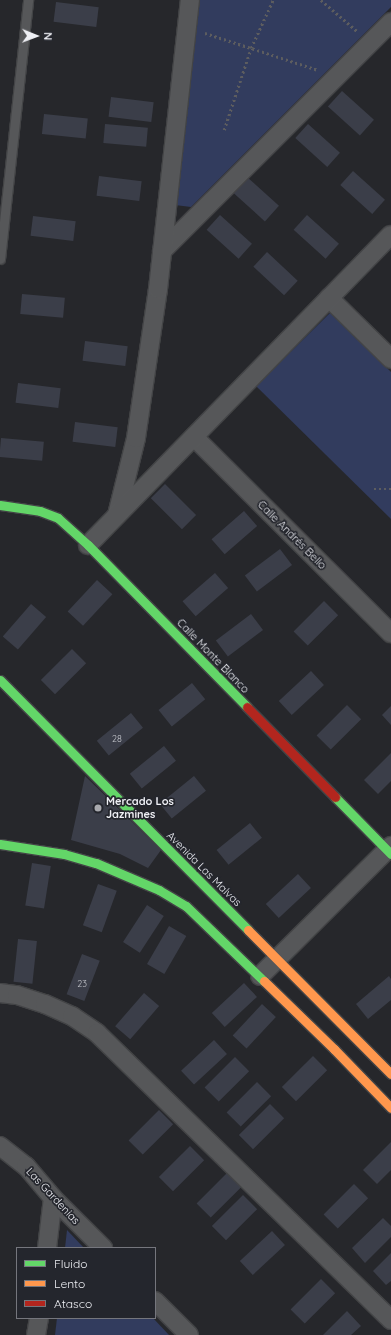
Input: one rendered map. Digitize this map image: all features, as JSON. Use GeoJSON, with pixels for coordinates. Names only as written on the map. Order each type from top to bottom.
{"type":"FeatureCollection","features":[{"type":"Feature","properties":{"kind":"street"},"geometry":{"type":"LineString","coordinates":[[118,515],[136,438],[162,251],[190,0]]}},
{"type":"Feature","properties":{"kind":"street"},"geometry":{"type":"LineString","coordinates":[[162,251],[391,22]]}},
{"type":"Feature","properties":{"kind":"street"},"geometry":{"type":"LineString","coordinates":[[88,545],[391,235]]}},
{"type":"Feature","properties":{"kind":"street"},"geometry":{"type":"LineString","coordinates":[[329,298],[391,359]]}},
{"type":"Feature","properties":{"kind":"street","name":"Calle Andrés Bello"},"geometry":{"type":"LineString","coordinates":[[194,437],[391,632]]}},
{"type":"Feature","properties":{"kind":"street","name":"Calle Monte Blanco"},"geometry":{"type":"LineString","coordinates":[[0,505],[40,511],[58,518],[88,545],[390,850]]}},
{"type":"Feature","properties":{"kind":"street","name":"Avenida Las Malvas"},"geometry":{"type":"LineString","coordinates":[[0,680],[391,1074]]}},
{"type":"Feature","properties":{"kind":"street"},"geometry":{"type":"LineString","coordinates":[[0,844],[64,854],[96,863],[159,890],[186,906],[260,976],[391,1108]]}},
{"type":"Feature","properties":{"kind":"street"},"geometry":{"type":"LineString","coordinates":[[260,976],[390,850]]}},
{"type":"Feature","properties":{"kind":"street"},"geometry":{"type":"LineString","coordinates":[[0,993],[17,995],[45,1004],[72,1016],[97,1033],[391,1320]]}},
{"type":"Feature","properties":{"kind":"street","name":"Las Gardenias"},"geometry":{"type":"LineString","coordinates":[[0,1146],[26,1166],[53,1198],[102,1247]]}},
{"type":"Feature","properties":{"kind":"street"},"geometry":{"type":"LineString","coordinates":[[47,1247],[53,1198]]}},
{"type":"Feature","properties":{"kind":"street"},"geometry":{"type":"LineString","coordinates":[[156,1302],[189,1335]]}},
{"type":"Feature","properties":{"kind":"street"},"geometry":{"type":"LineString","coordinates":[[36,1335],[38,1319]]}},
{"type":"Feature","properties":{"kind":"lane"},"geometry":{"type":"LineString","coordinates":[[0,259],[28,0]]}},
{"type":"Feature","properties":{"kind":"path"},"geometry":{"type":"LineString","coordinates":[[224,130],[251,48],[273,0]]}},
{"type":"Feature","properties":{"kind":"path"},"geometry":{"type":"LineString","coordinates":[[321,0],[370,42]]}},
{"type":"Feature","properties":{"kind":"path"},"geometry":{"type":"LineString","coordinates":[[187,28],[337,76]]}},
{"type":"Feature","properties":{"kind":"path"},"geometry":{"type":"LineString","coordinates":[[374,489],[391,489]]}},
{"type":"Feature","properties":{"kind":"shaded area"},"geometry":{"type":"Polygon","coordinates":[[[198,0],[391,0],[391,7],[191,207],[175,205],[198,0]]]}},
{"type":"Feature","properties":{"kind":"shaded area"},"geometry":{"type":"Polygon","coordinates":[[[331,312],[391,372],[391,519],[256,386],[331,312]]]}},
{"type":"Feature","properties":{"kind":"shaded area"},"geometry":{"type":"Polygon","coordinates":[[[67,1230],[83,1247],[65,1247],[67,1230]]]}},
{"type":"Feature","properties":{"kind":"shaded area"},"geometry":{"type":"Polygon","coordinates":[[[57,1319],[154,1319],[169,1335],[55,1335],[57,1319]]]}},
{"type":"Feature","properties":{"kind":"building"},"geometry":{"type":"Polygon","coordinates":[[[56,2],[99,7],[96,27],[54,22],[56,2]]]}},
{"type":"Feature","properties":{"kind":"building"},"geometry":{"type":"Polygon","coordinates":[[[342,91],[374,120],[360,135],[328,107],[342,91]]]}},
{"type":"Feature","properties":{"kind":"building"},"geometry":{"type":"Polygon","coordinates":[[[111,97],[154,102],[151,122],[109,117],[111,97]]]}},
{"type":"Feature","properties":{"kind":"building"},"geometry":{"type":"Polygon","coordinates":[[[44,114],[88,119],[86,138],[42,134],[44,114]]]}},
{"type":"Feature","properties":{"kind":"building"},"geometry":{"type":"Polygon","coordinates":[[[105,124],[148,128],[146,147],[103,143],[105,124]]]}},
{"type":"Feature","properties":{"kind":"building"},"geometry":{"type":"Polygon","coordinates":[[[308,124],[340,153],[327,167],[295,138],[308,124]]]}},
{"type":"Feature","properties":{"kind":"building"},"geometry":{"type":"Polygon","coordinates":[[[353,171],[385,200],[372,214],[340,185],[353,171]]]}},
{"type":"Feature","properties":{"kind":"building"},"geometry":{"type":"Polygon","coordinates":[[[99,176],[142,181],[139,201],[97,196],[99,176]]]}},
{"type":"Feature","properties":{"kind":"building"},"geometry":{"type":"Polygon","coordinates":[[[247,177],[279,206],[265,221],[233,193],[247,177]]]}},
{"type":"Feature","properties":{"kind":"building"},"geometry":{"type":"Polygon","coordinates":[[[220,215],[252,244],[239,259],[207,230],[220,215]]]}},
{"type":"Feature","properties":{"kind":"building"},"geometry":{"type":"Polygon","coordinates":[[[307,215],[339,244],[326,259],[294,230],[307,215]]]}},
{"type":"Feature","properties":{"kind":"building"},"geometry":{"type":"Polygon","coordinates":[[[33,216],[76,221],[73,241],[31,236],[33,216]]]}},
{"type":"Feature","properties":{"kind":"building"},"geometry":{"type":"Polygon","coordinates":[[[267,252],[298,281],[284,295],[253,267],[267,252]]]}},
{"type":"Feature","properties":{"kind":"building"},"geometry":{"type":"Polygon","coordinates":[[[22,294],[65,298],[63,318],[20,314],[22,294]]]}},
{"type":"Feature","properties":{"kind":"building"},"geometry":{"type":"Polygon","coordinates":[[[85,341],[128,346],[125,366],[83,361],[85,341]]]}},
{"type":"Feature","properties":{"kind":"building"},"geometry":{"type":"Polygon","coordinates":[[[18,383],[61,388],[58,408],[16,403],[18,383]]]}},
{"type":"Feature","properties":{"kind":"building"},"geometry":{"type":"Polygon","coordinates":[[[75,422],[118,427],[115,447],[73,442],[75,422]]]}},
{"type":"Feature","properties":{"kind":"building"},"geometry":{"type":"Polygon","coordinates":[[[1,438],[44,442],[42,461],[0,457],[1,438]]]}},
{"type":"Feature","properties":{"kind":"building"},"geometry":{"type":"Polygon","coordinates":[[[165,484],[196,515],[182,529],[151,498],[165,484]]]}},
{"type":"Feature","properties":{"kind":"building"},"geometry":{"type":"Polygon","coordinates":[[[244,511],[257,526],[225,554],[212,539],[244,511]]]}},
{"type":"Feature","properties":{"kind":"building"},"geometry":{"type":"Polygon","coordinates":[[[280,549],[292,565],[257,591],[245,575],[280,549]]]}},
{"type":"Feature","properties":{"kind":"building"},"geometry":{"type":"Polygon","coordinates":[[[215,573],[228,588],[196,616],[183,601],[215,573]]]}},
{"type":"Feature","properties":{"kind":"building"},"geometry":{"type":"Polygon","coordinates":[[[97,580],[112,594],[83,626],[68,611],[97,580]]]}},
{"type":"Feature","properties":{"kind":"building"},"geometry":{"type":"Polygon","coordinates":[[[324,601],[338,615],[308,646],[294,631],[324,601]]]}},
{"type":"Feature","properties":{"kind":"building"},"geometry":{"type":"Polygon","coordinates":[[[31,604],[46,617],[18,650],[3,636],[31,604]]]}},
{"type":"Feature","properties":{"kind":"building"},"geometry":{"type":"Polygon","coordinates":[[[251,614],[263,630],[228,656],[216,640],[251,614]]]}},
{"type":"Feature","properties":{"kind":"building"},"geometry":{"type":"Polygon","coordinates":[[[72,649],[86,663],[55,694],[41,680],[72,649]]]}},
{"type":"Feature","properties":{"kind":"building"},"geometry":{"type":"Polygon","coordinates":[[[311,671],[324,685],[292,715],[279,701],[311,671]]]}},
{"type":"Feature","properties":{"kind":"building"},"geometry":{"type":"Polygon","coordinates":[[[192,683],[205,699],[172,726],[159,710],[192,683]]]}},
{"type":"Feature","properties":{"kind":"building"},"geometry":{"type":"Polygon","coordinates":[[[347,705],[361,719],[331,750],[317,735],[347,705]]]}},
{"type":"Feature","properties":{"kind":"building"},"geometry":{"type":"Polygon","coordinates":[[[391,706],[391,725],[382,715],[391,706]]]}},
{"type":"Feature","properties":{"kind":"building"},"geometry":{"type":"Polygon","coordinates":[[[131,713],[143,728],[109,755],[97,741],[131,713]]]}},
{"type":"Feature","properties":{"kind":"building"},"geometry":{"type":"Polygon","coordinates":[[[164,746],[176,761],[142,788],[130,774],[164,746]]]}},
{"type":"Feature","properties":{"kind":"building"},"geometry":{"type":"Polygon","coordinates":[[[391,753],[391,781],[378,794],[364,780],[391,753]]]}},
{"type":"Feature","properties":{"kind":"building","name":"Mercado Los Jazmines"},"geometry":{"type":"Polygon","coordinates":[[[85,776],[161,850],[148,868],[120,854],[71,840],[85,776]]]}},
{"type":"Feature","properties":{"kind":"building"},"geometry":{"type":"Polygon","coordinates":[[[194,776],[206,791],[172,818],[160,804],[194,776]]]}},
{"type":"Feature","properties":{"kind":"building"},"geometry":{"type":"Polygon","coordinates":[[[250,823],[262,838],[229,865],[217,850],[250,823]]]}},
{"type":"Feature","properties":{"kind":"building"},"geometry":{"type":"Polygon","coordinates":[[[32,863],[51,866],[44,908],[25,905],[32,863]]]}},
{"type":"Feature","properties":{"kind":"building"},"geometry":{"type":"Polygon","coordinates":[[[298,874],[311,888],[279,918],[266,904],[298,874]]]}},
{"type":"Feature","properties":{"kind":"building"},"geometry":{"type":"Polygon","coordinates":[[[98,884],[117,891],[102,932],[83,925],[98,884]]]}},
{"type":"Feature","properties":{"kind":"building"},"geometry":{"type":"Polygon","coordinates":[[[147,905],[164,916],[140,953],[123,942],[147,905]]]}},
{"type":"Feature","properties":{"kind":"building"},"geometry":{"type":"Polygon","coordinates":[[[169,926],[186,936],[164,974],[147,964],[169,926]]]}},
{"type":"Feature","properties":{"kind":"building"},"geometry":{"type":"Polygon","coordinates":[[[18,939],[37,941],[32,984],[14,982],[18,939]]]}},
{"type":"Feature","properties":{"kind":"building"},"geometry":{"type":"Polygon","coordinates":[[[82,954],[100,961],[84,1001],[67,994],[82,954]]]}},
{"type":"Feature","properties":{"kind":"building"},"geometry":{"type":"Polygon","coordinates":[[[389,976],[391,979],[391,1000],[368,1019],[356,1004],[389,976]]]}},
{"type":"Feature","properties":{"kind":"building"},"geometry":{"type":"Polygon","coordinates":[[[244,983],[257,997],[225,1027],[212,1013],[244,983]]]}},
{"type":"Feature","properties":{"kind":"building"},"geometry":{"type":"Polygon","coordinates":[[[144,993],[159,1006],[130,1039],[115,1026],[144,993]]]}},
{"type":"Feature","properties":{"kind":"building"},"geometry":{"type":"Polygon","coordinates":[[[262,1004],[276,1017],[247,1048],[233,1035],[262,1004]]]}},
{"type":"Feature","properties":{"kind":"building"},"geometry":{"type":"Polygon","coordinates":[[[214,1040],[227,1054],[194,1085],[181,1071],[214,1040]]]}},
{"type":"Feature","properties":{"kind":"building"},"geometry":{"type":"Polygon","coordinates":[[[313,1056],[327,1070],[296,1101],[282,1087],[313,1056]]]}},
{"type":"Feature","properties":{"kind":"building"},"geometry":{"type":"Polygon","coordinates":[[[235,1057],[249,1071],[219,1102],[205,1087],[235,1057]]]}},
{"type":"Feature","properties":{"kind":"building"},"geometry":{"type":"Polygon","coordinates":[[[257,1082],[271,1096],[241,1127],[227,1112],[257,1082]]]}},
{"type":"Feature","properties":{"kind":"building"},"geometry":{"type":"Polygon","coordinates":[[[270,1104],[284,1118],[253,1149],[239,1135],[270,1104]]]}},
{"type":"Feature","properties":{"kind":"building"},"geometry":{"type":"Polygon","coordinates":[[[159,1110],[173,1124],[143,1155],[129,1140],[159,1110]]]}},
{"type":"Feature","properties":{"kind":"building"},"geometry":{"type":"Polygon","coordinates":[[[391,1142],[391,1170],[377,1184],[363,1170],[391,1142]]]}},
{"type":"Feature","properties":{"kind":"building"},"geometry":{"type":"Polygon","coordinates":[[[190,1146],[204,1160],[173,1191],[159,1177],[190,1146]]]}},
{"type":"Feature","properties":{"kind":"building"},"geometry":{"type":"Polygon","coordinates":[[[227,1173],[241,1187],[211,1218],[197,1203],[227,1173]]]}},
{"type":"Feature","properties":{"kind":"building"},"geometry":{"type":"Polygon","coordinates":[[[354,1184],[368,1198],[338,1229],[324,1214],[354,1184]]]}},
{"type":"Feature","properties":{"kind":"building"},"geometry":{"type":"Polygon","coordinates":[[[243,1195],[257,1209],[226,1240],[212,1226],[243,1195]]]}},
{"type":"Feature","properties":{"kind":"building"},"geometry":{"type":"Polygon","coordinates":[[[383,1218],[391,1226],[391,1237],[365,1263],[352,1248],[383,1218]]]}},
{"type":"Feature","properties":{"kind":"building"},"geometry":{"type":"Polygon","coordinates":[[[272,1231],[285,1245],[253,1275],[240,1261],[272,1231]]]}},
{"type":"Feature","properties":{"kind":"building"},"geometry":{"type":"Polygon","coordinates":[[[391,1253],[391,1281],[386,1285],[373,1271],[391,1253]]]}},
{"type":"Feature","properties":{"kind":"building"},"geometry":{"type":"Polygon","coordinates":[[[321,1279],[335,1293],[305,1324],[291,1309],[321,1279]]]}},
{"type":"Feature","properties":{"kind":"building"},"geometry":{"type":"Polygon","coordinates":[[[347,1311],[361,1326],[351,1335],[323,1335],[347,1311]]]}},
{"type":"Feature","properties":{"kind":"traffic: fast"},"geometry":{"type":"LineString","coordinates":[[0,505],[40,511],[58,518],[88,545],[247,707]]}},
{"type":"Feature","properties":{"kind":"traffic: fast"},"geometry":{"type":"LineString","coordinates":[[0,680],[248,930]]}},
{"type":"Feature","properties":{"kind":"traffic: fast"},"geometry":{"type":"LineString","coordinates":[[335,797],[391,854]]}},
{"type":"Feature","properties":{"kind":"traffic: fast"},"geometry":{"type":"LineString","coordinates":[[0,844],[64,854],[96,863],[159,890],[186,906],[264,981]]}},
{"type":"Feature","properties":{"kind":"traffic: slow"},"geometry":{"type":"LineString","coordinates":[[248,930],[391,1074]]}},
{"type":"Feature","properties":{"kind":"traffic: slow"},"geometry":{"type":"LineString","coordinates":[[264,981],[334,1049],[391,1108]]}},
{"type":"Feature","properties":{"kind":"traffic: jam"},"geometry":{"type":"LineString","coordinates":[[247,707],[335,797]]}},
{"type":"Feature","properties":{"kind":"place","name":"Mercado Los Jazmines"},"geometry":{"type":"Point","coordinates":[98,808]}}]}
